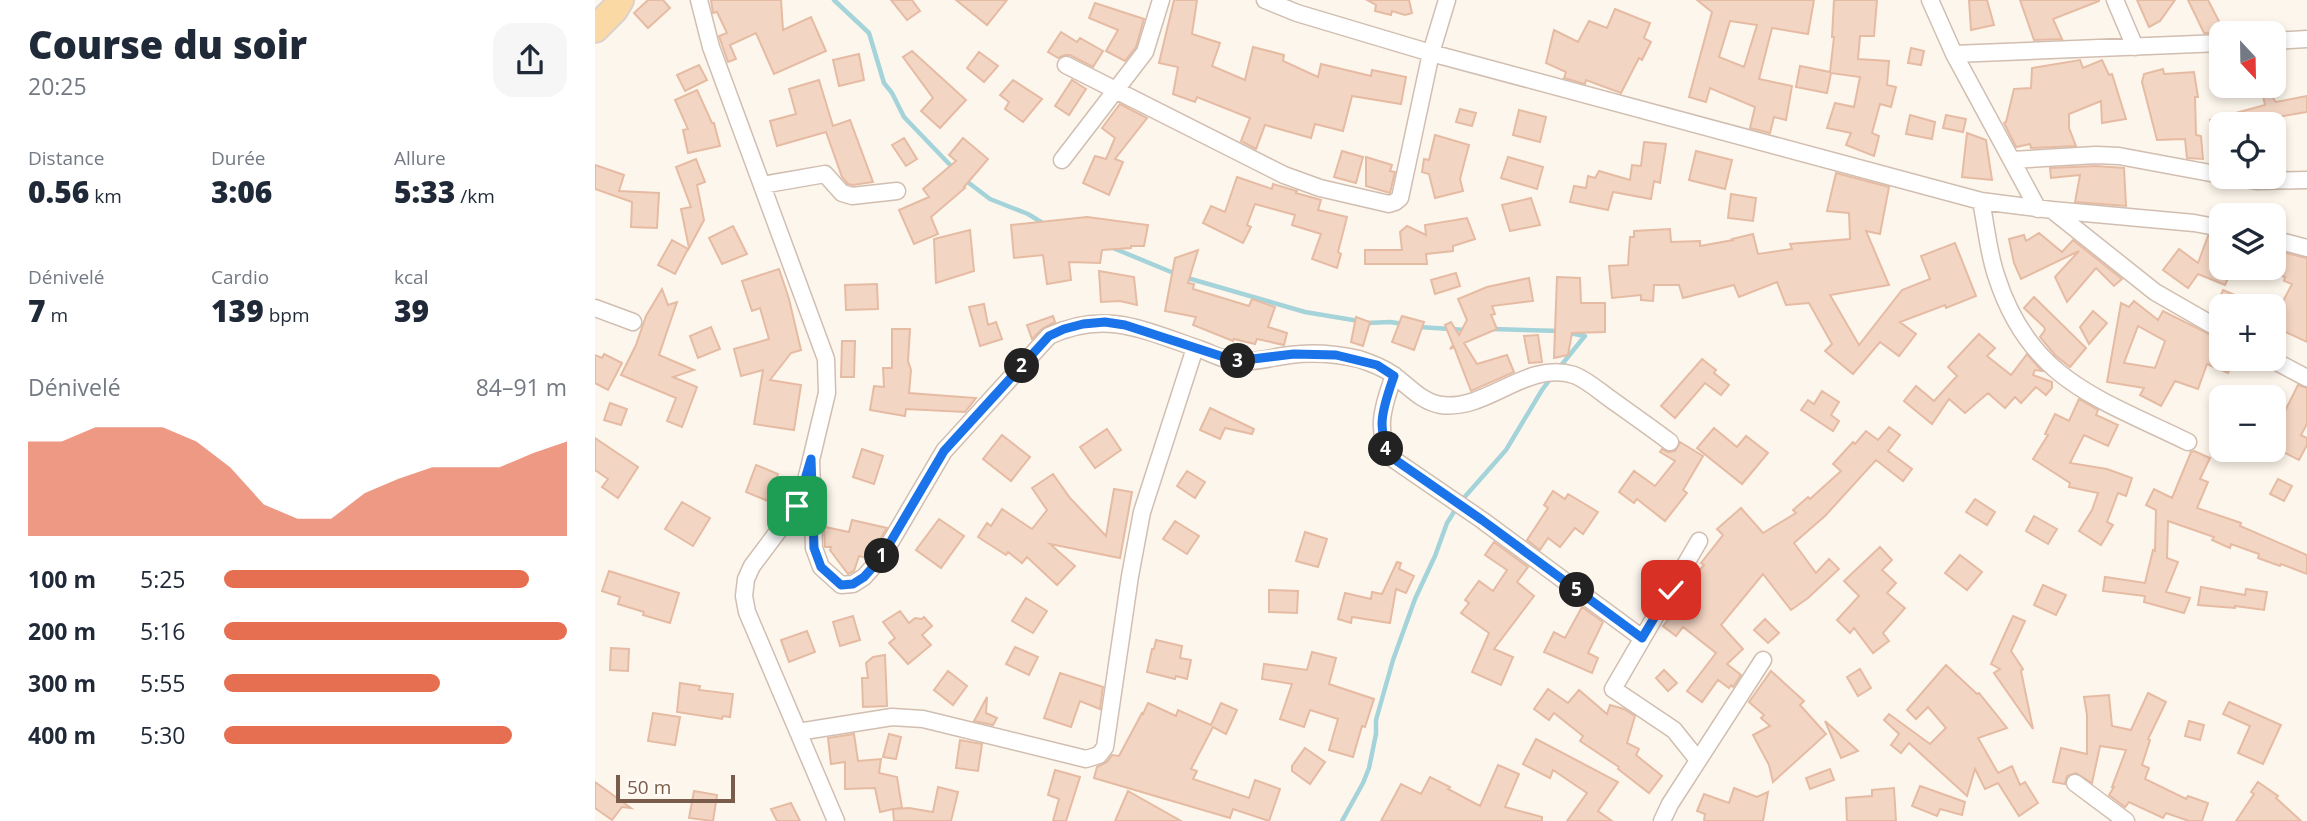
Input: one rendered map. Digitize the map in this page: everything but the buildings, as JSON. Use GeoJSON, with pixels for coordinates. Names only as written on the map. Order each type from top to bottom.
{"type":"FeatureCollection","features":[{"type":"Feature","properties":{"kind":"main road"},"geometry":{"type":"LineString","coordinates":[[595,29],[620,0]]}},
{"type":"Feature","properties":{"kind":"street"},"geometry":{"type":"LineString","coordinates":[[698,0],[711,47],[826,359],[827,393],[797,506],[752,566],[746,579],[744,596],[747,612],[836,821]]}},
{"type":"Feature","properties":{"kind":"street"},"geometry":{"type":"LineString","coordinates":[[1062,160],[1145,52],[1161,0]]}},
{"type":"Feature","properties":{"kind":"street"},"geometry":{"type":"LineString","coordinates":[[1265,0],[1297,13],[1431,53],[1981,201],[2209,226]]}},
{"type":"Feature","properties":{"kind":"street"},"geometry":{"type":"LineString","coordinates":[[1066,65],[1284,175],[1320,188],[1389,204],[1400,198],[1431,53],[1447,0]]}},
{"type":"Feature","properties":{"kind":"street"},"geometry":{"type":"LineString","coordinates":[[1930,0],[1954,54],[2012,160],[2045,209],[2155,292],[2209,323]]}},
{"type":"Feature","properties":{"kind":"street"},"geometry":{"type":"LineString","coordinates":[[2115,0],[2135,47]]}},
{"type":"Feature","properties":{"kind":"street"},"geometry":{"type":"LineString","coordinates":[[2286,40],[2307,39]]}},
{"type":"Feature","properties":{"kind":"street"},"geometry":{"type":"LineString","coordinates":[[1954,54],[2209,44]]}},
{"type":"Feature","properties":{"kind":"street"},"geometry":{"type":"LineString","coordinates":[[2012,160],[2119,156],[2209,173]]}},
{"type":"Feature","properties":{"kind":"street"},"geometry":{"type":"LineString","coordinates":[[761,185],[825,174],[842,193],[852,196],[897,191]]}},
{"type":"Feature","properties":{"kind":"street"},"geometry":{"type":"LineString","coordinates":[[2286,182],[2307,180]]}},
{"type":"Feature","properties":{"kind":"street"},"geometry":{"type":"LineString","coordinates":[[1981,201],[1995,272],[2004,299],[2017,324],[2039,355],[2058,374],[2079,389],[2188,442]]}},
{"type":"Feature","properties":{"kind":"street"},"geometry":{"type":"LineString","coordinates":[[2286,242],[2307,248]]}},
{"type":"Feature","properties":{"kind":"street"},"geometry":{"type":"LineString","coordinates":[[595,307],[633,322]]}},
{"type":"Feature","properties":{"kind":"street"},"geometry":{"type":"LineString","coordinates":[[811,459],[814,548],[817,558],[821,567],[841,585],[853,584],[864,577],[881,558],[944,451],[1049,336],[1083,324],[1105,322],[1125,325],[1236,361],[1294,354],[1336,355],[1377,365],[1422,398],[1440,405],[1473,401],[1528,378],[1545,374],[1567,374],[1585,380],[1670,442]]}},
{"type":"Feature","properties":{"kind":"street"},"geometry":{"type":"LineString","coordinates":[[798,732],[907,717],[1086,759],[1099,755],[1105,747],[1129,576],[1142,512],[1195,348]]}},
{"type":"Feature","properties":{"kind":"street"},"geometry":{"type":"LineString","coordinates":[[2286,367],[2307,378]]}},
{"type":"Feature","properties":{"kind":"street"},"geometry":{"type":"LineString","coordinates":[[1394,376],[1381,414],[1386,449],[1394,459],[1642,638]]}},
{"type":"Feature","properties":{"kind":"street"},"geometry":{"type":"LineString","coordinates":[[1697,760],[1674,730],[1613,689],[1699,541]]}},
{"type":"Feature","properties":{"kind":"street"},"geometry":{"type":"LineString","coordinates":[[1662,821],[1697,760],[1763,660]]}},
{"type":"Feature","properties":{"kind":"street"},"geometry":{"type":"LineString","coordinates":[[2075,783],[2126,821]]}},
{"type":"Feature","properties":{"kind":"waterway"},"geometry":{"type":"LineString","coordinates":[[834,0],[869,33],[884,83],[904,117],[954,169]]}},
{"type":"Feature","properties":{"kind":"waterway"},"geometry":{"type":"LineString","coordinates":[[965,180],[990,199],[1028,214],[1046,225]]}},
{"type":"Feature","properties":{"kind":"waterway"},"geometry":{"type":"LineString","coordinates":[[1113,248],[1176,274]]}},
{"type":"Feature","properties":{"kind":"waterway"},"geometry":{"type":"LineString","coordinates":[[1184,277],[1305,312],[1359,321]]}},
{"type":"Feature","properties":{"kind":"waterway"},"geometry":{"type":"LineString","coordinates":[[1367,323],[1404,324]]}},
{"type":"Feature","properties":{"kind":"waterway"},"geometry":{"type":"LineString","coordinates":[[1419,327],[1466,330]]}},
{"type":"Feature","properties":{"kind":"waterway"},"geometry":{"type":"LineString","coordinates":[[1492,329],[1561,331]]}},
{"type":"Feature","properties":{"kind":"waterway"},"geometry":{"type":"LineString","coordinates":[[1569,333],[1585,336]]}},
{"type":"Feature","properties":{"kind":"waterway"},"geometry":{"type":"LineString","coordinates":[[1559,368],[1584,337]]}},
{"type":"Feature","properties":{"kind":"waterway"},"geometry":{"type":"LineString","coordinates":[[1462,500],[1506,450],[1551,378]]}},
{"type":"Feature","properties":{"kind":"waterway"},"geometry":{"type":"LineString","coordinates":[[1342,821],[1369,768],[1376,720],[1393,660],[1415,599],[1447,523],[1457,507]]}},
{"type":"Feature","properties":{"kind":"route"},"geometry":{"type":"LineString","coordinates":[[797,506],[811,459],[814,548],[821,567],[841,585],[853,584],[864,577],[881,558],[944,451],[1049,336],[1083,324],[1105,322],[1125,325],[1236,361],[1294,354],[1336,355],[1377,365],[1394,376],[1381,414],[1386,449],[1394,459],[1642,638],[1671,590]]}}]}
